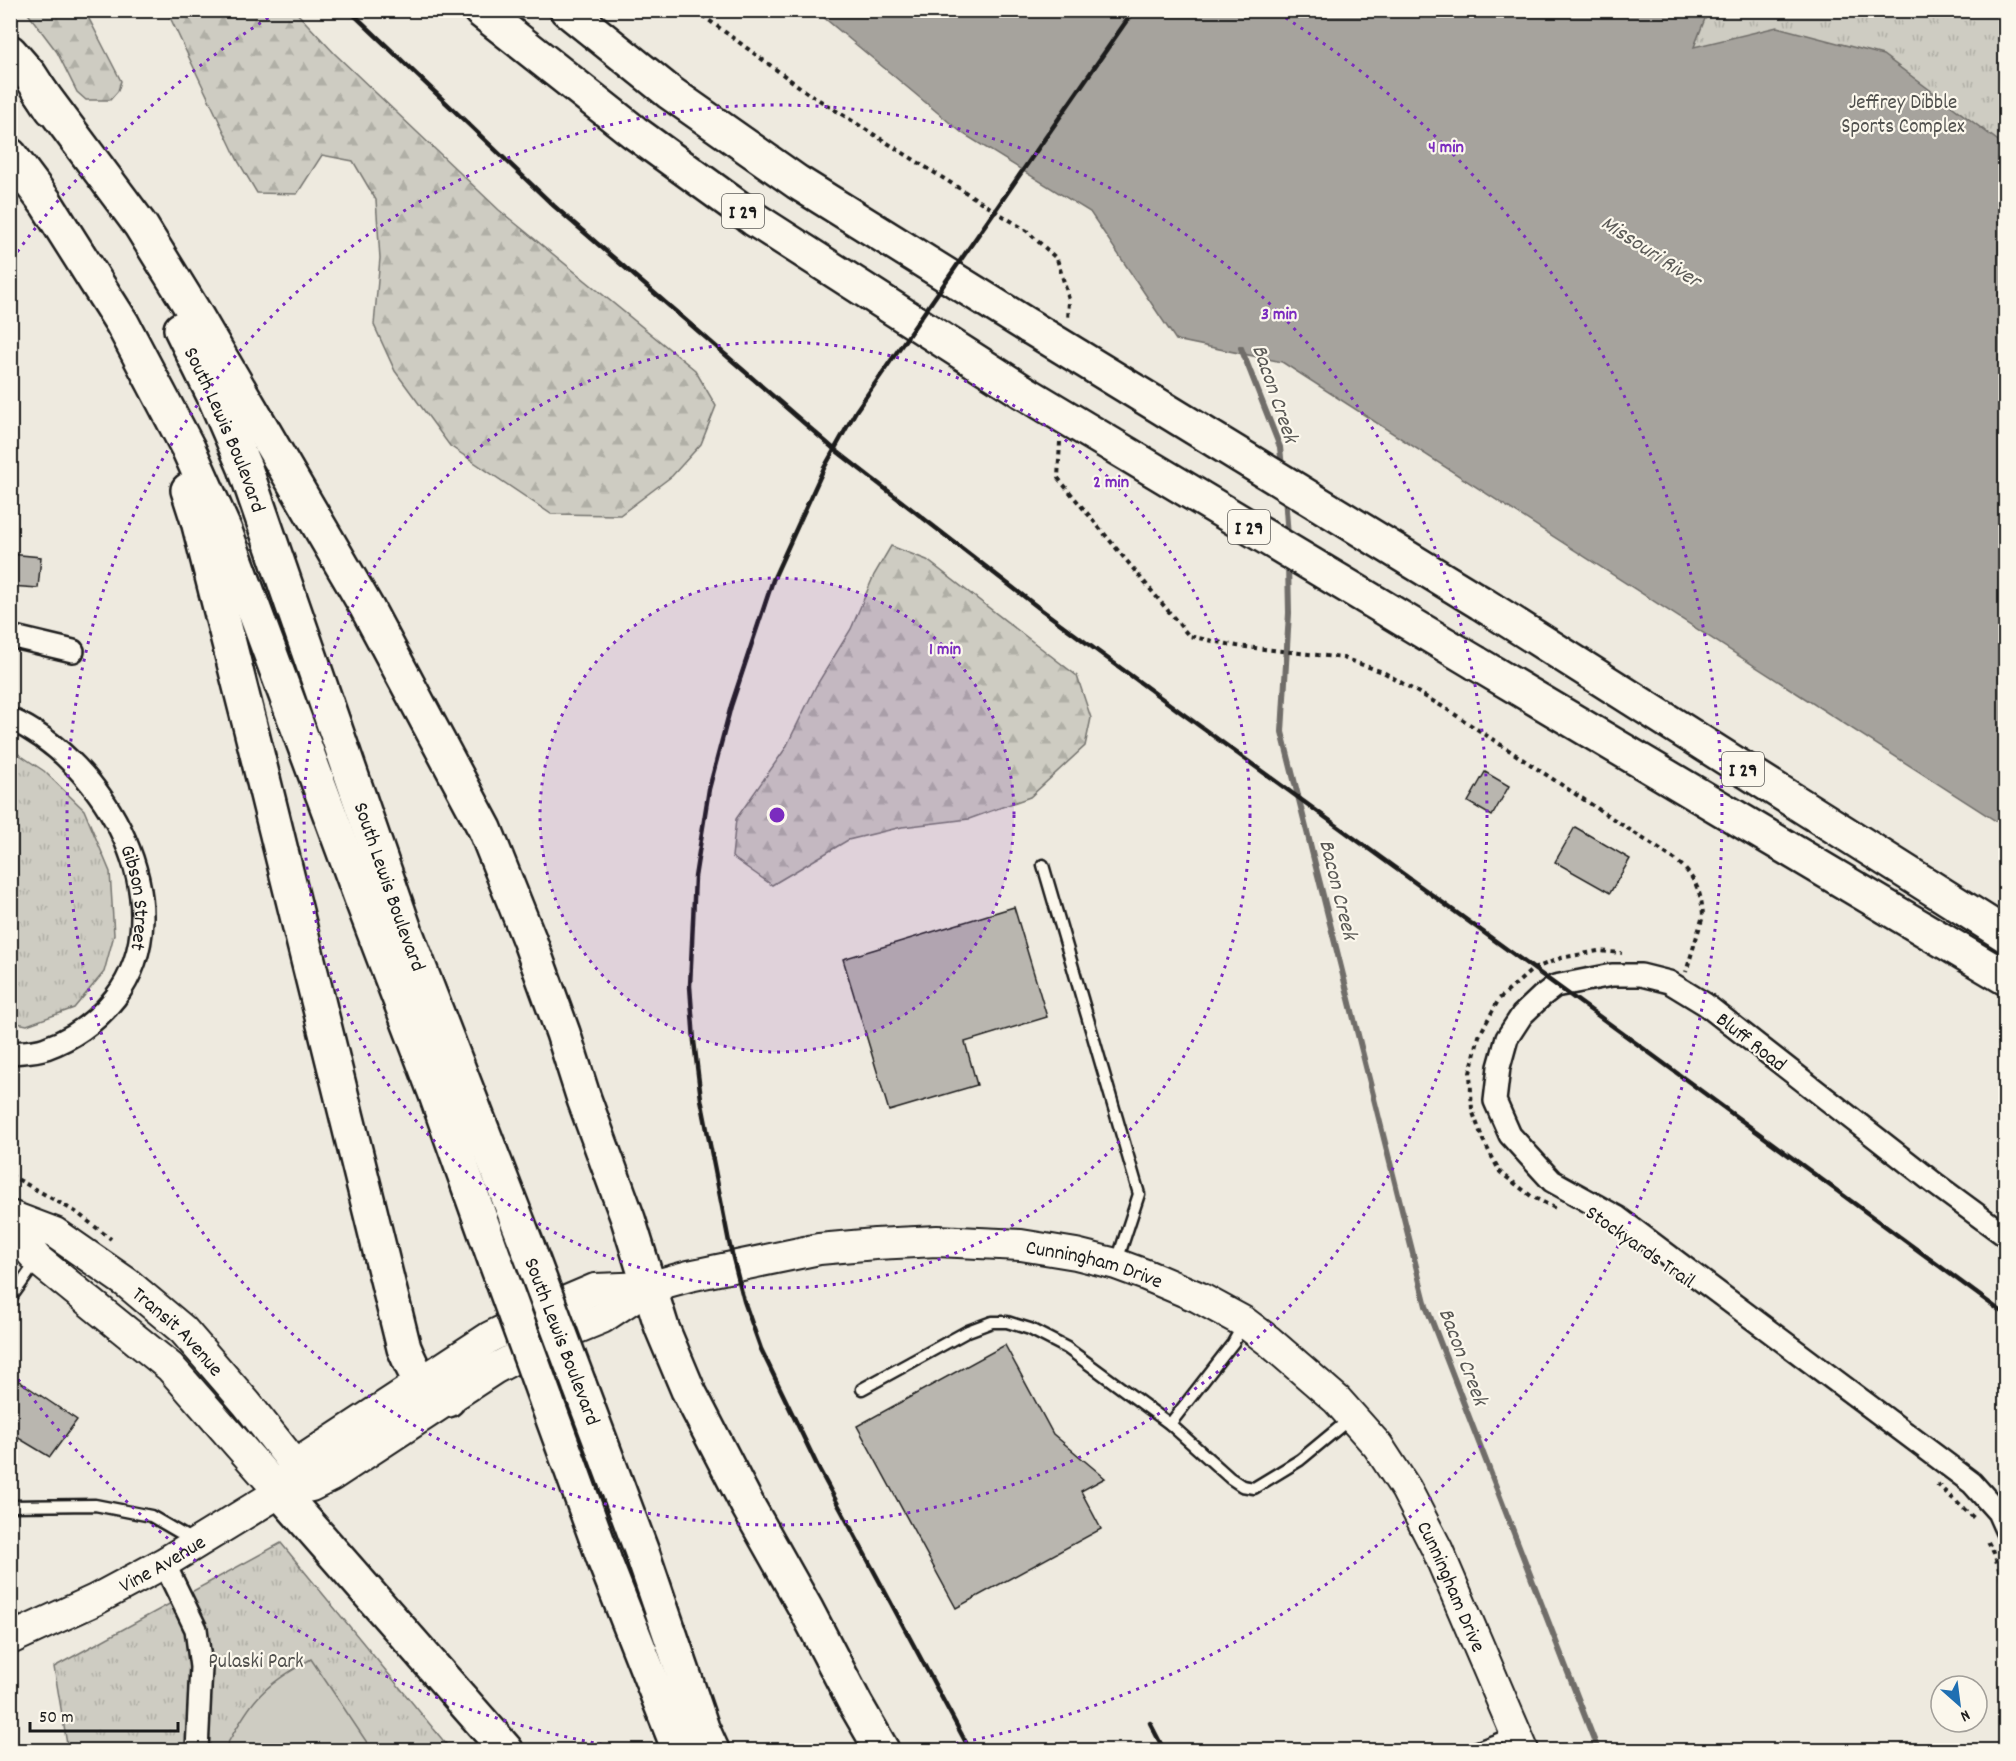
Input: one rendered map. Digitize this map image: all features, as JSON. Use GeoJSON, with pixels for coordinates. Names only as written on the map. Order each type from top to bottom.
{"type":"FeatureCollection","features":[{"type":"Feature","properties":{"kind":"main road","name":"I 29"},"geometry":{"type":"LineString","coordinates":[[480,10],[634,132],[754,219],[1022,391],[2006,978]]}},
{"type":"Feature","properties":{"kind":"main road","name":"I 29"},"geometry":{"type":"LineString","coordinates":[[567,10],[669,92],[797,182],[1481,603],[2006,935]]}},
{"type":"Feature","properties":{"kind":"main road","name":"South Lewis Boulevard"},"geometry":{"type":"LineString","coordinates":[[10,52],[41,92],[95,173],[155,278],[213,394],[245,468],[406,933],[579,1384],[643,1555],[702,1728],[712,1750]]}},
{"type":"Feature","properties":{"kind":"main road"},"geometry":{"type":"LineString","coordinates":[[41,92],[141,226],[194,312],[367,608],[485,829],[529,939],[628,1219],[662,1328],[688,1390],[748,1506],[882,1750]]}},
{"type":"Feature","properties":{"kind":"main road","name":"South Lewis Boulevard"},"geometry":{"type":"LineString","coordinates":[[10,155],[46,202],[122,323],[188,448],[225,531],[435,1092],[605,1562],[679,1750]]}},
{"type":"Feature","properties":{"kind":"main road"},"geometry":{"type":"LineString","coordinates":[[155,383],[198,521],[404,1348],[421,1382],[432,1394],[448,1400]]}},
{"type":"Feature","properties":{"kind":"main road"},"geometry":{"type":"LineString","coordinates":[[296,1481],[507,1750]]}},
{"type":"Feature","properties":{"kind":"street"},"geometry":{"type":"LineString","coordinates":[[10,636],[73,651]]}},
{"type":"Feature","properties":{"kind":"street","name":"Gibson Street"},"geometry":{"type":"LineString","coordinates":[[10,719],[22,724],[50,743],[81,770],[108,804],[124,837],[138,880],[142,936],[135,963],[124,985],[106,1010],[79,1034],[45,1048],[10,1053]]}},
{"type":"Feature","properties":{"kind":"street","name":"Bluff Road"},"geometry":{"type":"LineString","coordinates":[[2006,1236],[1934,1183],[1705,1004],[1669,982],[1641,975],[1612,975],[1555,986],[1522,1015],[1507,1038],[1499,1067],[1495,1101],[1510,1135],[1551,1181],[1617,1217],[1972,1483],[1998,1512],[2006,1530]]}},
{"type":"Feature","properties":{"kind":"street","name":"Transit Avenue"},"geometry":{"type":"LineString","coordinates":[[10,1216],[47,1246],[170,1367],[296,1481]]}},
{"type":"Feature","properties":{"kind":"street","name":"Transit Avenue"},"geometry":{"type":"LineString","coordinates":[[10,1228],[47,1246]]}},
{"type":"Feature","properties":{"kind":"street","name":"Cunningham Drive"},"geometry":{"type":"LineString","coordinates":[[296,1481],[374,1449],[494,1369],[553,1338],[602,1318],[649,1287],[689,1276],[819,1249],[937,1241],[1021,1245],[1076,1254],[1116,1264],[1198,1297],[1244,1322],[1337,1400],[1378,1446],[1411,1499],[1437,1549],[1519,1742]]}},
{"type":"Feature","properties":{"kind":"street"},"geometry":{"type":"LineString","coordinates":[[296,1481],[421,1382],[490,1337],[595,1289],[649,1287]]}},
{"type":"Feature","properties":{"kind":"street","name":"Vine Avenue"},"geometry":{"type":"LineString","coordinates":[[14,1629],[95,1600],[164,1563],[296,1481]]}},
{"type":"Feature","properties":{"kind":"street"},"geometry":{"type":"LineString","coordinates":[[164,1563],[196,1629],[201,1667],[197,1750]]}},
{"type":"Feature","properties":{"kind":"lane"},"geometry":{"type":"LineString","coordinates":[[1043,865],[1139,1194],[1116,1264]]}},
{"type":"Feature","properties":{"kind":"lane"},"geometry":{"type":"LineString","coordinates":[[11,1300],[47,1246]]}},
{"type":"Feature","properties":{"kind":"lane"},"geometry":{"type":"LineString","coordinates":[[862,1389],[968,1331],[992,1322],[1007,1322],[1030,1329],[1067,1348],[1170,1424],[1230,1478],[1242,1486],[1254,1488],[1300,1460],[1352,1417]]}},
{"type":"Feature","properties":{"kind":"lane"},"geometry":{"type":"LineString","coordinates":[[1170,1424],[1233,1343],[1244,1322]]}},
{"type":"Feature","properties":{"kind":"lane"},"geometry":{"type":"LineString","coordinates":[[10,1506],[94,1505],[143,1514],[151,1516],[196,1542]]}},
{"type":"Feature","properties":{"kind":"lane"},"geometry":{"type":"LineString","coordinates":[[1470,1750],[1519,1742]]}},
{"type":"Feature","properties":{"kind":"path"},"geometry":{"type":"LineString","coordinates":[[1996,10],[2006,16]]}},
{"type":"Feature","properties":{"kind":"path"},"geometry":{"type":"LineString","coordinates":[[1237,646],[1343,658],[1383,672],[1445,708],[1677,861],[1690,873],[1697,886],[1703,907],[1703,916],[1687,968],[1678,964]]}},
{"type":"Feature","properties":{"kind":"path","name":"Stockyards Trail"},"geometry":{"type":"LineString","coordinates":[[1562,1212],[1531,1196],[1500,1172],[1483,1140],[1472,1110],[1470,1073],[1479,1036],[1499,999],[1533,969],[1561,958],[1598,951],[1630,954]]}},
{"type":"Feature","properties":{"kind":"path"},"geometry":{"type":"LineString","coordinates":[[10,1175],[76,1212],[111,1240]]}},
{"type":"Feature","properties":{"kind":"path"},"geometry":{"type":"LineString","coordinates":[[1934,1481],[1979,1523]]}},
{"type":"Feature","properties":{"kind":"path"},"geometry":{"type":"LineString","coordinates":[[1984,1533],[1994,1553],[2006,1593]]}},
{"type":"Feature","properties":{"kind":"green space","name":"Jeffrey Dibble Sports Complex"},"geometry":{"type":"Polygon","coordinates":[[[1614,10],[2005,11],[2005,311],[1614,10]]]}},
{"type":"Feature","properties":{"kind":"green space"},"geometry":{"type":"Polygon","coordinates":[[[26,11],[85,11],[121,81],[118,91],[110,100],[86,100],[77,92],[57,52],[26,11]]]}},
{"type":"Feature","properties":{"kind":"green space"},"geometry":{"type":"Polygon","coordinates":[[[167,11],[295,11],[335,54],[499,210],[695,370],[716,406],[701,444],[672,476],[620,515],[551,514],[450,446],[395,371],[374,325],[380,258],[376,200],[353,161],[322,155],[297,194],[257,193],[238,161],[167,11]]]}},
{"type":"Feature","properties":{"kind":"green space"},"geometry":{"type":"Polygon","coordinates":[[[891,546],[927,560],[1077,676],[1091,718],[1085,746],[1030,797],[969,819],[902,827],[848,840],[772,885],[732,857],[736,819],[785,749],[816,686],[851,629],[874,575],[891,546]]]}},
{"type":"Feature","properties":{"kind":"green space"},"geometry":{"type":"Polygon","coordinates":[[[11,749],[44,771],[84,810],[110,872],[114,935],[104,972],[74,1008],[27,1025],[11,1022],[11,749]]]}},
{"type":"Feature","properties":{"kind":"green space","name":"Pulaski Park"},"geometry":{"type":"Polygon","coordinates":[[[281,1543],[451,1750],[68,1750],[54,1667],[281,1543]]]}},
{"type":"Feature","properties":{"kind":"green space"},"geometry":{"type":"Polygon","coordinates":[[[311,1659],[372,1750],[224,1750],[260,1695],[311,1659]]]}},
{"type":"Feature","properties":{"kind":"water","name":"Missouri River"},"geometry":{"type":"Polygon","coordinates":[[[816,11],[1708,11],[1694,47],[1777,27],[1883,55],[2005,146],[2005,827],[1282,362],[1176,340],[1090,212],[962,133],[816,11]]]}},
{"type":"Feature","properties":{"kind":"building"},"geometry":{"type":"Polygon","coordinates":[[[10,554],[41,557],[38,588],[10,586],[10,554]]]}},
{"type":"Feature","properties":{"kind":"building"},"geometry":{"type":"Polygon","coordinates":[[[1485,772],[1509,786],[1492,816],[1468,802],[1485,772]]]}},
{"type":"Feature","properties":{"kind":"building"},"geometry":{"type":"Polygon","coordinates":[[[1575,827],[1630,859],[1610,893],[1555,862],[1575,827]]]}},
{"type":"Feature","properties":{"kind":"building"},"geometry":{"type":"Polygon","coordinates":[[[1014,907],[1047,1017],[965,1042],[977,1085],[889,1111],[843,959],[1014,907]]]}},
{"type":"Feature","properties":{"kind":"building"},"geometry":{"type":"Polygon","coordinates":[[[1005,1345],[1053,1434],[1105,1478],[1081,1491],[1101,1529],[956,1608],[857,1426],[1005,1345]]]}},
{"type":"Feature","properties":{"kind":"building"},"geometry":{"type":"Polygon","coordinates":[[[10,1375],[77,1420],[50,1457],[10,1433],[10,1375]]]}},
{"type":"Feature","properties":{"kind":"waterway","name":"Bacon Creek"},"geometry":{"type":"LineString","coordinates":[[1241,348],[1280,447],[1282,468]]}},
{"type":"Feature","properties":{"kind":"waterway","name":"Bacon Creek"},"geometry":{"type":"LineString","coordinates":[[1285,496],[1288,537]]}},
{"type":"Feature","properties":{"kind":"waterway","name":"Bacon Creek"},"geometry":{"type":"LineString","coordinates":[[1288,562],[1289,613],[1282,732],[1426,1306],[1598,1750]]}},
{"type":"Feature","properties":{"kind":"railway"},"geometry":{"type":"LineString","coordinates":[[349,10],[554,206],[834,449],[1039,608],[2006,1315]]}},
{"type":"Feature","properties":{"kind":"railway"},"geometry":{"type":"LineString","coordinates":[[970,1750],[819,1469],[761,1349],[744,1301],[729,1242],[701,1099],[694,1041],[690,986],[695,877],[709,789],[731,706],[773,580],[824,468],[856,411],[1134,10]]}},
{"type":"Feature","properties":{"kind":"railway"},"geometry":{"type":"LineString","coordinates":[[1150,1723],[1164,1750]]}}]}
